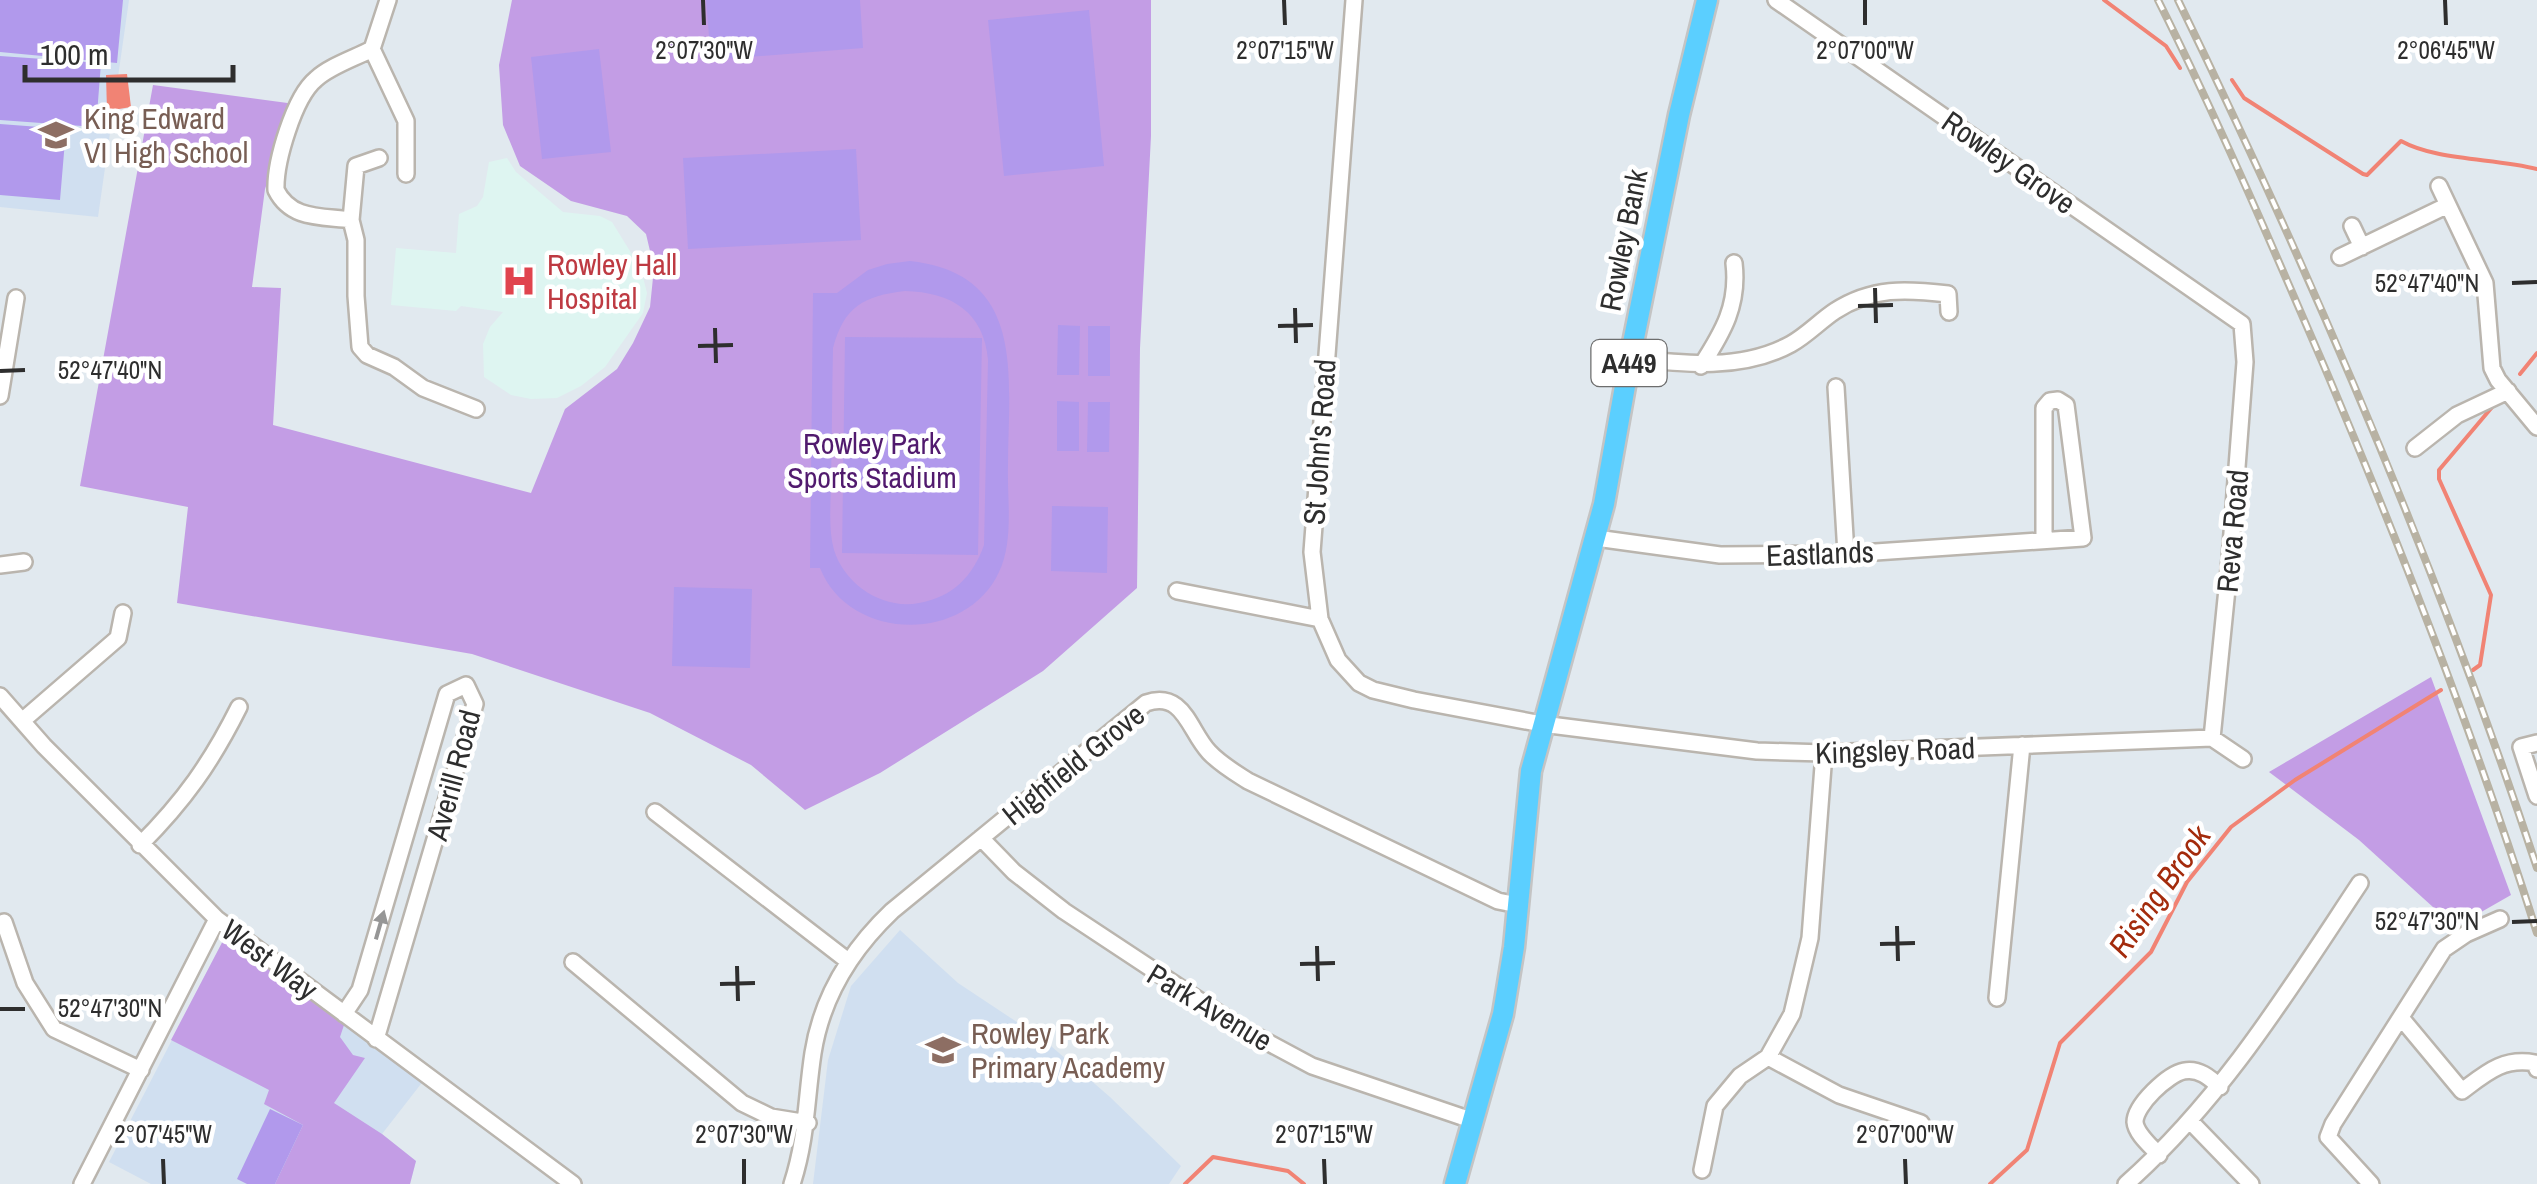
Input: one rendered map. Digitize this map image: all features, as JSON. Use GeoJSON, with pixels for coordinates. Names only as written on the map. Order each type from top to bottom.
{"type":"FeatureCollection","features":[{"type":"Feature","properties":{"kind":"highway","name":"Rowley Bank"},"geometry":{"type":"LineString","coordinates":[[1542,724],[1596,538],[1679,115],[1708,0]]}},
{"type":"Feature","properties":{"kind":"highway","name":"A449"},"geometry":{"type":"LineString","coordinates":[[1455,1184],[1503,1014],[1531,771],[1542,724]]}},
{"type":"Feature","properties":{"kind":"street"},"geometry":{"type":"LineString","coordinates":[[388,0],[372,49],[406,122],[406,174]]}},
{"type":"Feature","properties":{"kind":"street","name":"St John's Road"},"geometry":{"type":"LineString","coordinates":[[1354,0],[1312,524],[1313,576],[1320,619],[1338,660],[1359,683],[1372,690],[1542,724]]}},
{"type":"Feature","properties":{"kind":"street","name":"Rowley Grove"},"geometry":{"type":"LineString","coordinates":[[1776,0],[2242,324]]}},
{"type":"Feature","properties":{"kind":"street"},"geometry":{"type":"LineString","coordinates":[[351,220],[290,210],[276,190],[276,175],[299,103],[316,78],[372,49]]}},
{"type":"Feature","properties":{"kind":"street"},"geometry":{"type":"LineString","coordinates":[[379,158],[356,166],[351,220],[356,240],[360,347],[368,356],[394,367],[423,388],[476,409]]}},
{"type":"Feature","properties":{"kind":"street"},"geometry":{"type":"LineString","coordinates":[[2439,186],[2485,283],[2492,368],[2537,427]]}},
{"type":"Feature","properties":{"kind":"street"},"geometry":{"type":"LineString","coordinates":[[2340,257],[2448,205]]}},
{"type":"Feature","properties":{"kind":"street"},"geometry":{"type":"LineString","coordinates":[[2352,226],[2362,247]]}},
{"type":"Feature","properties":{"kind":"street"},"geometry":{"type":"LineString","coordinates":[[1701,366],[1728,324],[1736,286],[1734,263]]}},
{"type":"Feature","properties":{"kind":"street"},"geometry":{"type":"LineString","coordinates":[[1630,358],[1701,366],[1761,355],[1791,344],[1836,310],[1874,292],[1904,289],[1948,294],[1949,312]]}},
{"type":"Feature","properties":{"kind":"street"},"geometry":{"type":"LineString","coordinates":[[0,396],[6,324],[16,298]]}},
{"type":"Feature","properties":{"kind":"street","name":"Reva Road"},"geometry":{"type":"LineString","coordinates":[[2212,738],[2245,362],[2242,324]]}},
{"type":"Feature","properties":{"kind":"street"},"geometry":{"type":"LineString","coordinates":[[1836,387],[1846,554]]}},
{"type":"Feature","properties":{"kind":"street"},"geometry":{"type":"LineString","coordinates":[[2416,448],[2457,415],[2508,391]]}},
{"type":"Feature","properties":{"kind":"street","name":"Eastlands"},"geometry":{"type":"LineString","coordinates":[[1596,538],[1720,555],[1846,554],[2083,538],[2066,406],[2058,400],[2050,401],[2044,408],[2044,540]]}},
{"type":"Feature","properties":{"kind":"street"},"geometry":{"type":"LineString","coordinates":[[0,565],[24,562]]}},
{"type":"Feature","properties":{"kind":"street"},"geometry":{"type":"LineString","coordinates":[[1177,591],[1320,619]]}},
{"type":"Feature","properties":{"kind":"street"},"geometry":{"type":"LineString","coordinates":[[22,720],[118,638],[123,612]]}},
{"type":"Feature","properties":{"kind":"street","name":"Averill Road"},"geometry":{"type":"LineString","coordinates":[[344,1014],[360,990],[447,694],[466,685],[476,704],[376,1039]]}},
{"type":"Feature","properties":{"kind":"street","name":"West Way"},"geometry":{"type":"LineString","coordinates":[[0,696],[140,845],[217,919],[571,1183]]}},
{"type":"Feature","properties":{"kind":"street","name":"Highfield Grove"},"geometry":{"type":"LineString","coordinates":[[792,1184],[808,1122],[818,1029],[848,961],[892,911],[1146,703],[1162,700],[1183,710],[1212,755],[1248,782],[1498,901],[1518,905]]}},
{"type":"Feature","properties":{"kind":"street"},"geometry":{"type":"LineString","coordinates":[[140,845],[179,806],[212,760],[239,707]]}},
{"type":"Feature","properties":{"kind":"street","name":"Kingsley Road"},"geometry":{"type":"LineString","coordinates":[[1542,724],[1696,745],[1824,753],[2212,738]]}},
{"type":"Feature","properties":{"kind":"street"},"geometry":{"type":"LineString","coordinates":[[2212,738],[2243,759]]}},
{"type":"Feature","properties":{"kind":"street"},"geometry":{"type":"LineString","coordinates":[[2537,743],[2521,747],[2537,796]]}},
{"type":"Feature","properties":{"kind":"street"},"geometry":{"type":"LineString","coordinates":[[1998,998],[2022,746]]}},
{"type":"Feature","properties":{"kind":"street"},"geometry":{"type":"LineString","coordinates":[[1702,1170],[1715,1106],[1740,1076],[1768,1057],[1792,1014],[1810,938],[1824,753]]}},
{"type":"Feature","properties":{"kind":"street"},"geometry":{"type":"LineString","coordinates":[[655,812],[848,961]]}},
{"type":"Feature","properties":{"kind":"street","name":"Park Avenue"},"geometry":{"type":"LineString","coordinates":[[981,838],[1014,872],[1064,911],[1241,1028],[1312,1066],[1471,1120]]}},
{"type":"Feature","properties":{"kind":"street"},"geometry":{"type":"LineString","coordinates":[[2126,1184],[2191,1122],[2256,1040],[2360,882]]}},
{"type":"Feature","properties":{"kind":"street"},"geometry":{"type":"LineString","coordinates":[[82,1184],[217,919]]}},
{"type":"Feature","properties":{"kind":"street"},"geometry":{"type":"LineString","coordinates":[[2371,1184],[2328,1137],[2333,1124],[2444,949],[2500,919]]}},
{"type":"Feature","properties":{"kind":"street"},"geometry":{"type":"LineString","coordinates":[[4,922],[25,983],[54,1029],[141,1070]]}},
{"type":"Feature","properties":{"kind":"street"},"geometry":{"type":"LineString","coordinates":[[573,962],[742,1102],[761,1114],[808,1122]]}},
{"type":"Feature","properties":{"kind":"street"},"geometry":{"type":"LineString","coordinates":[[2402,1019],[2462,1091],[2509,1061],[2534,1064],[2537,1069]]}},
{"type":"Feature","properties":{"kind":"street"},"geometry":{"type":"LineString","coordinates":[[1768,1057],[1839,1095],[1921,1122]]}},
{"type":"Feature","properties":{"kind":"street"},"geometry":{"type":"LineString","coordinates":[[2159,1155],[2137,1130],[2139,1108],[2174,1075],[2187,1070],[2204,1073],[2220,1086]]}},
{"type":"Feature","properties":{"kind":"street"},"geometry":{"type":"LineString","coordinates":[[2191,1122],[2251,1184]]}},
{"type":"Feature","properties":{"kind":"shaded area","name":"King Edward VI High School"},"geometry":{"type":"Polygon","coordinates":[[[0,0],[129,0],[98,217],[0,207],[0,0]]]}},
{"type":"Feature","properties":{"kind":"shaded area"},"geometry":{"type":"Polygon","coordinates":[[[127,74],[131,107],[107,111],[106,75],[127,74]]]}},
{"type":"Feature","properties":{"kind":"shaded area","name":"Rowley Hall Hospital"},"geometry":{"type":"Polygon","coordinates":[[[507,158],[516,172],[563,212],[600,216],[612,222],[641,269],[647,293],[643,313],[605,367],[557,398],[511,395],[484,377],[483,344],[490,327],[503,312],[461,306],[456,311],[391,305],[396,248],[456,253],[459,214],[477,206],[483,197],[489,162],[507,158]]]}},
{"type":"Feature","properties":{"kind":"shaded area","name":"Rowley Park Primary Academy"},"geometry":{"type":"Polygon","coordinates":[[[900,930],[958,983],[1044,1040],[1110,1097],[1181,1166],[1169,1184],[813,1184],[828,1060],[851,986],[900,930]]]}},
{"type":"Feature","properties":{"kind":"shaded area"},"geometry":{"type":"Polygon","coordinates":[[[226,935],[424,1080],[382,1134],[416,1161],[410,1184],[151,1184],[109,1162],[226,935]]]}},
{"type":"Feature","properties":{"kind":"green space"},"geometry":{"type":"Polygon","coordinates":[[[0,0],[123,0],[117,63],[0,52],[0,0]]]}},
{"type":"Feature","properties":{"kind":"green space","name":"Rowley Park Sports Stadium"},"geometry":{"type":"Polygon","coordinates":[[[512,0],[1151,0],[1151,136],[1140,348],[1137,588],[1043,671],[880,773],[805,810],[751,765],[650,713],[472,654],[177,603],[188,507],[80,486],[153,85],[295,104],[265,189],[252,287],[281,288],[273,425],[531,493],[565,409],[617,369],[633,343],[650,307],[654,268],[646,234],[627,216],[571,201],[520,166],[503,125],[499,65],[512,0]]]}},
{"type":"Feature","properties":{"kind":"green space"},"geometry":{"type":"Polygon","coordinates":[[[706,0],[860,0],[863,48],[711,60],[706,0]]]}},
{"type":"Feature","properties":{"kind":"green space"},"geometry":{"type":"Polygon","coordinates":[[[1089,10],[1104,166],[1004,176],[988,20],[1089,10]]]}},
{"type":"Feature","properties":{"kind":"green space"},"geometry":{"type":"Polygon","coordinates":[[[599,49],[611,152],[542,159],[531,57],[599,49]]]}},
{"type":"Feature","properties":{"kind":"green space"},"geometry":{"type":"Polygon","coordinates":[[[0,56],[101,63],[96,127],[0,120],[0,56]]]}},
{"type":"Feature","properties":{"kind":"green space"},"geometry":{"type":"Polygon","coordinates":[[[0,124],[66,129],[60,200],[0,195],[0,124]]]}},
{"type":"Feature","properties":{"kind":"green space"},"geometry":{"type":"Polygon","coordinates":[[[856,149],[861,240],[688,249],[683,158],[856,149]]]}},
{"type":"Feature","properties":{"kind":"green space"},"geometry":{"type":"Polygon","coordinates":[[[910,261],[948,270],[975,286],[993,308],[1008,366],[1008,534],[1004,560],[983,596],[961,612],[936,622],[908,625],[881,621],[856,610],[835,592],[820,568],[810,568],[813,293],[837,293],[868,270],[910,261]],[[922,292],[890,293],[857,306],[843,322],[833,348],[830,515],[834,550],[856,584],[879,599],[905,604],[931,600],[952,590],[968,575],[984,545],[988,360],[985,343],[980,329],[962,308],[922,292]]]}},
{"type":"Feature","properties":{"kind":"green space"},"geometry":{"type":"Polygon","coordinates":[[[1058,325],[1080,326],[1079,375],[1057,375],[1058,325]]]}},
{"type":"Feature","properties":{"kind":"green space"},"geometry":{"type":"Polygon","coordinates":[[[1088,326],[1110,326],[1110,376],[1088,376],[1088,326]]]}},
{"type":"Feature","properties":{"kind":"green space"},"geometry":{"type":"Polygon","coordinates":[[[845,337],[982,338],[978,555],[842,553],[845,337]]]}},
{"type":"Feature","properties":{"kind":"green space"},"geometry":{"type":"Polygon","coordinates":[[[1057,401],[1079,402],[1079,451],[1057,451],[1057,401]]]}},
{"type":"Feature","properties":{"kind":"green space"},"geometry":{"type":"Polygon","coordinates":[[[1088,402],[1110,402],[1109,452],[1087,452],[1088,402]]]}},
{"type":"Feature","properties":{"kind":"green space"},"geometry":{"type":"Polygon","coordinates":[[[1052,506],[1108,507],[1107,573],[1051,571],[1052,506]]]}},
{"type":"Feature","properties":{"kind":"green space"},"geometry":{"type":"Polygon","coordinates":[[[674,587],[752,589],[750,668],[672,666],[674,587]]]}},
{"type":"Feature","properties":{"kind":"green space"},"geometry":{"type":"Polygon","coordinates":[[[2431,677],[2511,895],[2455,927],[2359,840],[2269,772],[2431,677]]]}},
{"type":"Feature","properties":{"kind":"green space"},"geometry":{"type":"Polygon","coordinates":[[[226,935],[345,1022],[340,1037],[353,1055],[365,1058],[334,1103],[416,1161],[410,1184],[275,1184],[303,1125],[264,1104],[269,1090],[171,1040],[226,935]]]}},
{"type":"Feature","properties":{"kind":"green space"},"geometry":{"type":"Polygon","coordinates":[[[270,1109],[303,1125],[275,1184],[247,1184],[237,1179],[270,1109]]]}},
{"type":"Feature","properties":{"kind":"waterway"},"geometry":{"type":"LineString","coordinates":[[2104,0],[2166,46],[2180,68]]}},
{"type":"Feature","properties":{"kind":"waterway"},"geometry":{"type":"LineString","coordinates":[[2232,80],[2244,98],[2363,174],[2367,175],[2401,141],[2449,156],[2537,169]]}},
{"type":"Feature","properties":{"kind":"waterway","name":"Rising Brook"},"geometry":{"type":"LineString","coordinates":[[2520,374],[2537,353]]}},
{"type":"Feature","properties":{"kind":"waterway","name":"Rising Brook"},"geometry":{"type":"LineString","coordinates":[[2473,670],[2480,665],[2491,595],[2439,479],[2439,470],[2493,406]]}},
{"type":"Feature","properties":{"kind":"waterway","name":"Rising Brook"},"geometry":{"type":"LineString","coordinates":[[1990,1184],[2027,1150],[2060,1043],[2151,952],[2187,882],[2231,827],[2295,780],[2441,690]]}},
{"type":"Feature","properties":{"kind":"waterway","name":"Rising Brook"},"geometry":{"type":"LineString","coordinates":[[1185,1184],[1213,1157],[1288,1171],[1304,1184]]}},
{"type":"Feature","properties":{"kind":"railway"},"geometry":{"type":"LineString","coordinates":[[2158,0],[2264,228],[2382,506],[2464,718],[2537,933]]}},
{"type":"Feature","properties":{"kind":"railway"},"geometry":{"type":"LineString","coordinates":[[2178,0],[2278,213],[2372,428],[2459,646],[2537,868]]}},
{"type":"Feature","properties":{"kind":"place","name":"King Edward VI High School"},"geometry":{"type":"Point","coordinates":[56,135]}},
{"type":"Feature","properties":{"kind":"place","name":"Rowley Hall Hospital"},"geometry":{"type":"Point","coordinates":[519,281]}},
{"type":"Feature","properties":{"kind":"place","name":"Rowley Park Primary Academy"},"geometry":{"type":"Point","coordinates":[943,1050]}}]}
